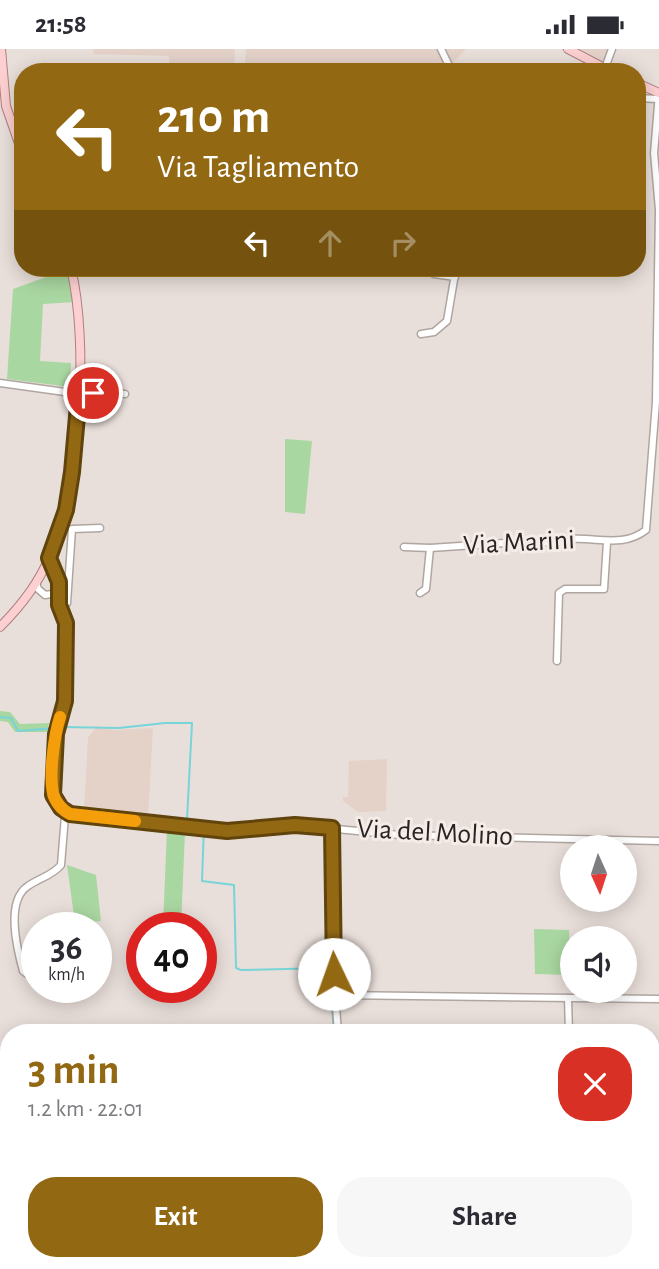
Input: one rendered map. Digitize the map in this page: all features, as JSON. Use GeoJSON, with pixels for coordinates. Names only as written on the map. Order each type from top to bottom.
{"type":"FeatureCollection","features":[{"type":"Feature","properties":{"kind":"main road"},"geometry":{"type":"LineString","coordinates":[[1,49],[5,99],[14,134]]}},
{"type":"Feature","properties":{"kind":"main road"},"geometry":{"type":"LineString","coordinates":[[568,49],[595,63]]}},
{"type":"Feature","properties":{"kind":"main road"},"geometry":{"type":"LineString","coordinates":[[0,627],[27,596],[38,578],[49,558],[66,510],[72,472],[79,382],[79,316],[72,277]]}},
{"type":"Feature","properties":{"kind":"street","name":"Via Marini"},"geometry":{"type":"LineString","coordinates":[[404,547],[505,543],[516,545],[575,539],[607,542],[638,536],[646,530],[656,402],[659,210],[654,153],[659,95]]}},
{"type":"Feature","properties":{"kind":"street"},"geometry":{"type":"LineString","coordinates":[[421,334],[434,332],[447,321],[456,277]]}},
{"type":"Feature","properties":{"kind":"street"},"geometry":{"type":"LineString","coordinates":[[65,392],[79,382],[93,393],[125,394]]}},
{"type":"Feature","properties":{"kind":"street"},"geometry":{"type":"LineString","coordinates":[[0,383],[65,392],[78,405],[93,393]]}},
{"type":"Feature","properties":{"kind":"street"},"geometry":{"type":"LineString","coordinates":[[54,574],[38,578],[45,594],[59,605],[66,604],[72,529],[100,528]]}},
{"type":"Feature","properties":{"kind":"street","name":"Via Marini"},"geometry":{"type":"LineString","coordinates":[[557,661],[559,593],[565,589],[604,589],[607,542]]}},
{"type":"Feature","properties":{"kind":"street","name":"Via Marini"},"geometry":{"type":"LineString","coordinates":[[420,593],[426,589],[430,548]]}},
{"type":"Feature","properties":{"kind":"street"},"geometry":{"type":"LineString","coordinates":[[49,558],[59,582],[59,605],[66,623],[65,701],[56,734],[53,795],[61,808],[68,813],[235,831],[295,825],[332,828]]}},
{"type":"Feature","properties":{"kind":"street"},"geometry":{"type":"LineString","coordinates":[[27,596],[59,589]]}},
{"type":"Feature","properties":{"kind":"street"},"geometry":{"type":"LineString","coordinates":[[21,962],[16,939],[16,901],[26,887],[51,874],[61,865],[65,816],[68,813]]}},
{"type":"Feature","properties":{"kind":"street","name":"Via del Molino"},"geometry":{"type":"LineString","coordinates":[[338,1024],[332,953],[332,828],[400,835],[659,841]]}},
{"type":"Feature","properties":{"kind":"street"},"geometry":{"type":"LineString","coordinates":[[336,995],[560,998]]}},
{"type":"Feature","properties":{"kind":"street"},"geometry":{"type":"LineString","coordinates":[[637,999],[659,999]]}},
{"type":"Feature","properties":{"kind":"street"},"geometry":{"type":"LineString","coordinates":[[568,1003],[569,1024]]}},
{"type":"Feature","properties":{"kind":"shaded area"},"geometry":{"type":"Polygon","coordinates":[[[93,49],[235,49],[234,63],[169,63],[169,56],[94,54],[93,49]]]}},
{"type":"Feature","properties":{"kind":"shaded area"},"geometry":{"type":"Polygon","coordinates":[[[246,49],[466,49],[453,63],[245,63],[246,49]]]}},
{"type":"Feature","properties":{"kind":"shaded area"},"geometry":{"type":"Polygon","coordinates":[[[561,49],[611,49],[603,63],[588,63],[561,49]]]}},
{"type":"Feature","properties":{"kind":"shaded area"},"geometry":{"type":"Polygon","coordinates":[[[98,726],[114,730],[153,728],[148,818],[84,811],[88,737],[98,726]]]}},
{"type":"Feature","properties":{"kind":"shaded area"},"geometry":{"type":"Polygon","coordinates":[[[387,759],[386,811],[358,812],[343,801],[343,797],[348,797],[349,761],[387,759]]]}},
{"type":"Feature","properties":{"kind":"green space"},"geometry":{"type":"Polygon","coordinates":[[[46,277],[72,277],[75,302],[43,304],[40,361],[71,363],[70,387],[7,379],[13,289],[46,277]]]}},
{"type":"Feature","properties":{"kind":"green space"},"geometry":{"type":"Polygon","coordinates":[[[285,439],[312,441],[305,514],[285,512],[285,439]]]}},
{"type":"Feature","properties":{"kind":"green space"},"geometry":{"type":"Polygon","coordinates":[[[0,711],[10,712],[20,724],[49,723],[47,732],[15,732],[8,722],[0,721],[0,711]]]}},
{"type":"Feature","properties":{"kind":"green space"},"geometry":{"type":"Polygon","coordinates":[[[167,829],[185,831],[182,912],[164,912],[167,829]]]}},
{"type":"Feature","properties":{"kind":"green space"},"geometry":{"type":"Polygon","coordinates":[[[67,865],[96,875],[100,912],[73,912],[67,865]]]}},
{"type":"Feature","properties":{"kind":"green space"},"geometry":{"type":"Polygon","coordinates":[[[534,929],[560,930],[560,975],[535,974],[534,929]]]}},
{"type":"Feature","properties":{"kind":"waterway"},"geometry":{"type":"LineString","coordinates":[[0,717],[11,718],[18,731],[56,728]]}},
{"type":"Feature","properties":{"kind":"waterway"},"geometry":{"type":"LineString","coordinates":[[62,727],[119,728],[192,723],[187,820],[204,826],[202,881],[234,885],[236,968],[329,968],[333,1024]]}},
{"type":"Feature","properties":{"kind":"slow traffic"},"geometry":{"type":"LineString","coordinates":[[60,717],[52,777],[53,795],[61,808],[70,814],[135,821]]}},
{"type":"Feature","properties":{"kind":"route"},"geometry":{"type":"LineString","coordinates":[[93,393],[78,405],[66,510],[49,558],[59,582],[59,605],[66,623],[65,701],[56,734],[53,795],[61,808],[70,814],[227,831],[285,825],[332,828],[334,974]]}}]}
